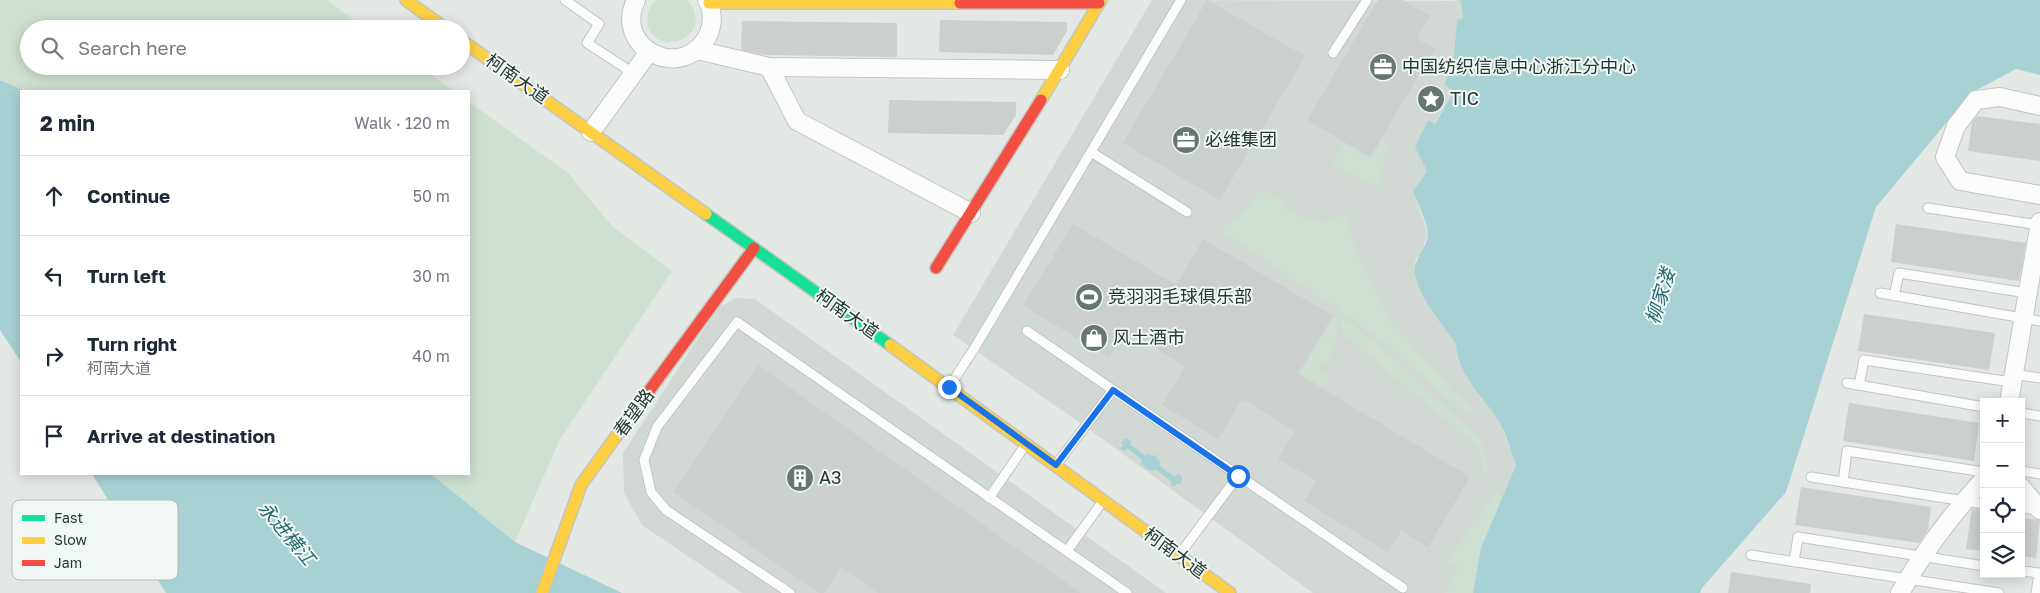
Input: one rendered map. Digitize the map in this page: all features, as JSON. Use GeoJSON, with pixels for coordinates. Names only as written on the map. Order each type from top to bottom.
{"type":"FeatureCollection","features":[{"type":"Feature","properties":{"kind":"street"},"geometry":{"type":"LineString","coordinates":[[406,0],[434,20]]}},
{"type":"Feature","properties":{"kind":"street"},"geometry":{"type":"LineString","coordinates":[[636,0],[631,20],[633,32],[639,43],[648,52],[660,57],[673,59],[686,56],[697,50],[705,40],[711,29],[712,16],[708,2],[1100,2]]}},
{"type":"Feature","properties":{"kind":"street"},"geometry":{"type":"LineString","coordinates":[[936,268],[1060,70],[1100,2]]}},
{"type":"Feature","properties":{"kind":"street","name":"柯南大道"},"geometry":{"type":"LineString","coordinates":[[470,46],[949,387],[1230,593]]}},
{"type":"Feature","properties":{"kind":"street"},"geometry":{"type":"LineString","coordinates":[[697,50],[769,67],[1060,70]]}},
{"type":"Feature","properties":{"kind":"street"},"geometry":{"type":"LineString","coordinates":[[591,132],[648,52]]}},
{"type":"Feature","properties":{"kind":"street"},"geometry":{"type":"LineString","coordinates":[[769,67],[797,121],[971,213]]}},
{"type":"Feature","properties":{"kind":"street"},"geometry":{"type":"LineString","coordinates":[[2040,106],[2000,97],[1976,100],[1956,126],[1945,157],[1960,181],[2040,195]]}},
{"type":"Feature","properties":{"kind":"street"},"geometry":{"type":"LineString","coordinates":[[2010,398],[2022,318],[2032,286],[2040,223]]}},
{"type":"Feature","properties":{"kind":"street","name":"春望路"},"geometry":{"type":"LineString","coordinates":[[542,593],[581,485],[754,248]]}},
{"type":"Feature","properties":{"kind":"street"},"geometry":{"type":"LineString","coordinates":[[1904,586],[1921,557],[1980,484]]}},
{"type":"Feature","properties":{"kind":"street"},"geometry":{"type":"LineString","coordinates":[[2022,488],[2040,510]]}},
{"type":"Feature","properties":{"kind":"lane"},"geometry":{"type":"LineString","coordinates":[[565,0],[599,24],[587,43],[633,73]]}},
{"type":"Feature","properties":{"kind":"lane"},"geometry":{"type":"LineString","coordinates":[[949,387],[1180,0]]}},
{"type":"Feature","properties":{"kind":"lane"},"geometry":{"type":"LineString","coordinates":[[1333,53],[1367,0]]}},
{"type":"Feature","properties":{"kind":"lane"},"geometry":{"type":"LineString","coordinates":[[1091,152],[1187,212]]}},
{"type":"Feature","properties":{"kind":"lane"},"geometry":{"type":"LineString","coordinates":[[1928,208],[2040,223]]}},
{"type":"Feature","properties":{"kind":"lane"},"geometry":{"type":"LineString","coordinates":[[1894,296],[1899,273],[2032,286]]}},
{"type":"Feature","properties":{"kind":"lane"},"geometry":{"type":"LineString","coordinates":[[1880,293],[2040,320]]}},
{"type":"Feature","properties":{"kind":"lane"},"geometry":{"type":"LineString","coordinates":[[790,593],[666,510],[651,492],[644,460],[657,427],[737,322],[1127,593]]}},
{"type":"Feature","properties":{"kind":"lane"},"geometry":{"type":"LineString","coordinates":[[1026,331],[1403,588]]}},
{"type":"Feature","properties":{"kind":"lane"},"geometry":{"type":"LineString","coordinates":[[1859,385],[1864,360],[2012,378],[2040,378]]}},
{"type":"Feature","properties":{"kind":"lane"},"geometry":{"type":"LineString","coordinates":[[1847,383],[1980,406]]}},
{"type":"Feature","properties":{"kind":"lane"},"geometry":{"type":"LineString","coordinates":[[1056,465],[1113,390]]}},
{"type":"Feature","properties":{"kind":"lane"},"geometry":{"type":"LineString","coordinates":[[2025,414],[2040,416]]}},
{"type":"Feature","properties":{"kind":"lane"},"geometry":{"type":"LineString","coordinates":[[989,498],[1026,444]]}},
{"type":"Feature","properties":{"kind":"lane"},"geometry":{"type":"LineString","coordinates":[[1843,482],[1847,451],[1980,471]]}},
{"type":"Feature","properties":{"kind":"lane"},"geometry":{"type":"LineString","coordinates":[[2025,472],[2040,474]]}},
{"type":"Feature","properties":{"kind":"lane"},"geometry":{"type":"LineString","coordinates":[[1179,555],[1238,476]]}},
{"type":"Feature","properties":{"kind":"lane"},"geometry":{"type":"LineString","coordinates":[[1811,478],[1980,504]]}},
{"type":"Feature","properties":{"kind":"lane"},"geometry":{"type":"LineString","coordinates":[[1067,552],[1103,501]]}},
{"type":"Feature","properties":{"kind":"lane"},"geometry":{"type":"LineString","coordinates":[[2025,508],[2040,510]]}},
{"type":"Feature","properties":{"kind":"lane"},"geometry":{"type":"LineString","coordinates":[[1794,562],[1798,537],[1980,565]]}},
{"type":"Feature","properties":{"kind":"lane"},"geometry":{"type":"LineString","coordinates":[[1752,555],[1794,562],[1904,586],[2000,593]]}},
{"type":"Feature","properties":{"kind":"lane"},"geometry":{"type":"LineString","coordinates":[[2025,571],[2039,573],[2036,593]]}},
{"type":"Feature","properties":{"kind":"shaded area"},"geometry":{"type":"Polygon","coordinates":[[[1152,0],[1461,1],[1463,18],[1457,20],[1453,65],[1444,84],[1454,91],[1434,124],[1428,120],[1427,171],[1413,191],[1428,234],[1421,254],[1415,261],[1421,292],[1456,344],[1501,425],[1516,465],[1481,548],[1473,593],[1313,593],[1086,427],[953,335],[1152,0]]]}},
{"type":"Feature","properties":{"kind":"shaded area"},"geometry":{"type":"Polygon","coordinates":[[[736,298],[755,299],[1166,593],[742,593],[642,525],[624,493],[623,453],[718,308],[736,298]]]}},
{"type":"Feature","properties":{"kind":"green space"},"geometry":{"type":"Polygon","coordinates":[[[0,0],[327,0],[355,20],[20,20],[20,75],[432,75],[453,90],[24,90],[0,80],[0,0]]]}},
{"type":"Feature","properties":{"kind":"green space"},"geometry":{"type":"Polygon","coordinates":[[[656,0],[687,0],[695,13],[695,24],[691,33],[682,39],[672,42],[662,41],[654,36],[648,25],[647,18],[650,8],[656,0]]]}},
{"type":"Feature","properties":{"kind":"green space"},"geometry":{"type":"Polygon","coordinates":[[[470,103],[568,173],[613,227],[672,271],[560,439],[515,542],[432,475],[470,475],[470,103]]]}},
{"type":"Feature","properties":{"kind":"green space"},"geometry":{"type":"Polygon","coordinates":[[[1382,140],[1391,144],[1383,163],[1381,183],[1374,186],[1332,164],[1344,145],[1371,160],[1382,140]]]}},
{"type":"Feature","properties":{"kind":"green space"},"geometry":{"type":"Polygon","coordinates":[[[1261,190],[1282,201],[1285,207],[1310,220],[1324,223],[1340,215],[1346,217],[1355,249],[1391,323],[1454,392],[1472,407],[1467,415],[1380,339],[1337,308],[1338,305],[1332,302],[1330,304],[1222,231],[1246,209],[1261,190]]]}},
{"type":"Feature","properties":{"kind":"green space"},"geometry":{"type":"Polygon","coordinates":[[[1336,313],[1337,330],[1333,351],[1328,360],[1320,363],[1319,370],[1329,378],[1325,387],[1301,373],[1336,313]]]}},
{"type":"Feature","properties":{"kind":"green space"},"geometry":{"type":"Polygon","coordinates":[[[1340,316],[1376,343],[1482,441],[1489,474],[1483,472],[1480,448],[1342,333],[1340,316]]]}},
{"type":"Feature","properties":{"kind":"green space"},"geometry":{"type":"Polygon","coordinates":[[[1495,492],[1503,495],[1481,548],[1473,593],[1444,593],[1458,568],[1448,561],[1495,492]]]}},
{"type":"Feature","properties":{"kind":"water","name":"柳家溇"},"geometry":{"type":"Polygon","coordinates":[[[1454,0],[2040,0],[2040,75],[2016,69],[1971,93],[1876,207],[1786,492],[1702,588],[1700,593],[1473,593],[1481,548],[1516,465],[1501,425],[1467,378],[1458,357],[1456,344],[1426,302],[1415,274],[1416,264],[1427,240],[1428,231],[1413,191],[1427,171],[1415,147],[1428,120],[1435,124],[1454,91],[1444,84],[1453,65],[1457,20],[1463,18],[1461,1],[1454,0]]]}},
{"type":"Feature","properties":{"kind":"water"},"geometry":{"type":"Polygon","coordinates":[[[0,80],[24,90],[20,90],[20,360],[0,330],[0,80]]]}},
{"type":"Feature","properties":{"kind":"water"},"geometry":{"type":"Polygon","coordinates":[[[1127,438],[1132,442],[1130,444],[1146,456],[1148,453],[1152,456],[1156,455],[1157,459],[1161,462],[1159,465],[1175,477],[1178,473],[1182,477],[1181,484],[1176,484],[1174,487],[1170,484],[1172,482],[1155,469],[1153,471],[1146,469],[1141,462],[1142,460],[1127,448],[1124,451],[1120,448],[1123,445],[1121,442],[1127,438]]]}},
{"type":"Feature","properties":{"kind":"water","name":"永进横江"},"geometry":{"type":"Polygon","coordinates":[[[93,475],[432,475],[515,542],[622,593],[166,593],[158,580],[178,580],[178,500],[108,500],[93,475]]]}},
{"type":"Feature","properties":{"kind":"building"},"geometry":{"type":"Polygon","coordinates":[[[1207,0],[1305,56],[1220,200],[1123,143],[1207,0]]]}},
{"type":"Feature","properties":{"kind":"building"},"geometry":{"type":"Polygon","coordinates":[[[1378,0],[1403,0],[1430,16],[1416,38],[1435,49],[1370,157],[1307,120],[1378,0]]]}},
{"type":"Feature","properties":{"kind":"building"},"geometry":{"type":"Polygon","coordinates":[[[940,20],[1067,22],[1067,31],[1053,55],[939,52],[940,20]]]}},
{"type":"Feature","properties":{"kind":"building"},"geometry":{"type":"Polygon","coordinates":[[[742,21],[897,23],[897,57],[765,55],[741,50],[742,21]]]}},
{"type":"Feature","properties":{"kind":"building"},"geometry":{"type":"Polygon","coordinates":[[[889,100],[1016,102],[1016,115],[1003,135],[888,133],[889,100]]]}},
{"type":"Feature","properties":{"kind":"building"},"geometry":{"type":"Polygon","coordinates":[[[1977,116],[2040,124],[2040,161],[1968,151],[1972,122],[1977,116]]]}},
{"type":"Feature","properties":{"kind":"building"},"geometry":{"type":"Polygon","coordinates":[[[1073,224],[1176,285],[1203,239],[1333,316],[1298,374],[1470,477],[1428,547],[1401,531],[1388,552],[1304,501],[1316,481],[1278,459],[1295,431],[1242,399],[1218,439],[1162,405],[1185,366],[1126,330],[1109,357],[1023,306],[1073,224]]]}},
{"type":"Feature","properties":{"kind":"building"},"geometry":{"type":"Polygon","coordinates":[[[1896,224],[2026,243],[2019,281],[1891,262],[1896,224]]]}},
{"type":"Feature","properties":{"kind":"building"},"geometry":{"type":"Polygon","coordinates":[[[1864,314],[1995,333],[1989,370],[1858,351],[1864,314]]]}},
{"type":"Feature","properties":{"kind":"building","name":"A3"},"geometry":{"type":"Polygon","coordinates":[[[758,365],[1081,593],[878,593],[841,567],[824,593],[819,593],[673,492],[758,365]]]}},
{"type":"Feature","properties":{"kind":"building"},"geometry":{"type":"Polygon","coordinates":[[[1849,403],[1979,423],[1974,461],[1843,441],[1849,403]]]}},
{"type":"Feature","properties":{"kind":"building"},"geometry":{"type":"Polygon","coordinates":[[[1801,487],[1931,507],[1928,530],[1919,543],[1795,525],[1801,487]]]}},
{"type":"Feature","properties":{"kind":"building"},"geometry":{"type":"Polygon","coordinates":[[[1972,509],[1980,510],[1980,551],[1966,549],[1972,509]]]}},
{"type":"Feature","properties":{"kind":"building"},"geometry":{"type":"Polygon","coordinates":[[[2025,518],[2040,520],[2036,558],[2025,557],[2025,518]]]}},
{"type":"Feature","properties":{"kind":"building"},"geometry":{"type":"Polygon","coordinates":[[[1731,572],[1811,584],[1810,593],[1728,593],[1731,572]]]}},
{"type":"Feature","properties":{"kind":"traffic: fast"},"geometry":{"type":"LineString","coordinates":[[706,214],[890,345]]}},
{"type":"Feature","properties":{"kind":"traffic: slow"},"geometry":{"type":"LineString","coordinates":[[406,0],[434,20]]}},
{"type":"Feature","properties":{"kind":"traffic: slow"},"geometry":{"type":"LineString","coordinates":[[1041,100],[1101,0]]}},
{"type":"Feature","properties":{"kind":"traffic: slow"},"geometry":{"type":"LineString","coordinates":[[709,3],[960,3]]}},
{"type":"Feature","properties":{"kind":"traffic: slow"},"geometry":{"type":"LineString","coordinates":[[470,46],[706,214]]}},
{"type":"Feature","properties":{"kind":"traffic: slow"},"geometry":{"type":"LineString","coordinates":[[890,345],[1230,593]]}},
{"type":"Feature","properties":{"kind":"traffic: slow"},"geometry":{"type":"LineString","coordinates":[[542,593],[581,485],[635,410]]}},
{"type":"Feature","properties":{"kind":"traffic: jam"},"geometry":{"type":"LineString","coordinates":[[960,3],[1099,3]]}},
{"type":"Feature","properties":{"kind":"traffic: jam"},"geometry":{"type":"LineString","coordinates":[[936,268],[1041,100]]}},
{"type":"Feature","properties":{"kind":"traffic: jam"},"geometry":{"type":"LineString","coordinates":[[635,410],[754,248]]}},
{"type":"Feature","properties":{"kind":"place","name":"中国纺织信息中心浙江分中心"},"geometry":{"type":"Point","coordinates":[1383,67]}},
{"type":"Feature","properties":{"kind":"place","name":"TIC"},"geometry":{"type":"Point","coordinates":[1431,99]}},
{"type":"Feature","properties":{"kind":"place","name":"必维集团"},"geometry":{"type":"Point","coordinates":[1186,140]}},
{"type":"Feature","properties":{"kind":"place","name":"竞羽羽毛球俱乐部"},"geometry":{"type":"Point","coordinates":[1089,297]}},
{"type":"Feature","properties":{"kind":"place","name":"风土酒市"},"geometry":{"type":"Point","coordinates":[1094,338]}},
{"type":"Feature","properties":{"kind":"place","name":"A3"},"geometry":{"type":"Point","coordinates":[800,478]}},
{"type":"Feature","properties":{"kind":"route"},"geometry":{"type":"LineString","coordinates":[[949,387],[1056,465],[1113,390],[1238,476]]}}]}
